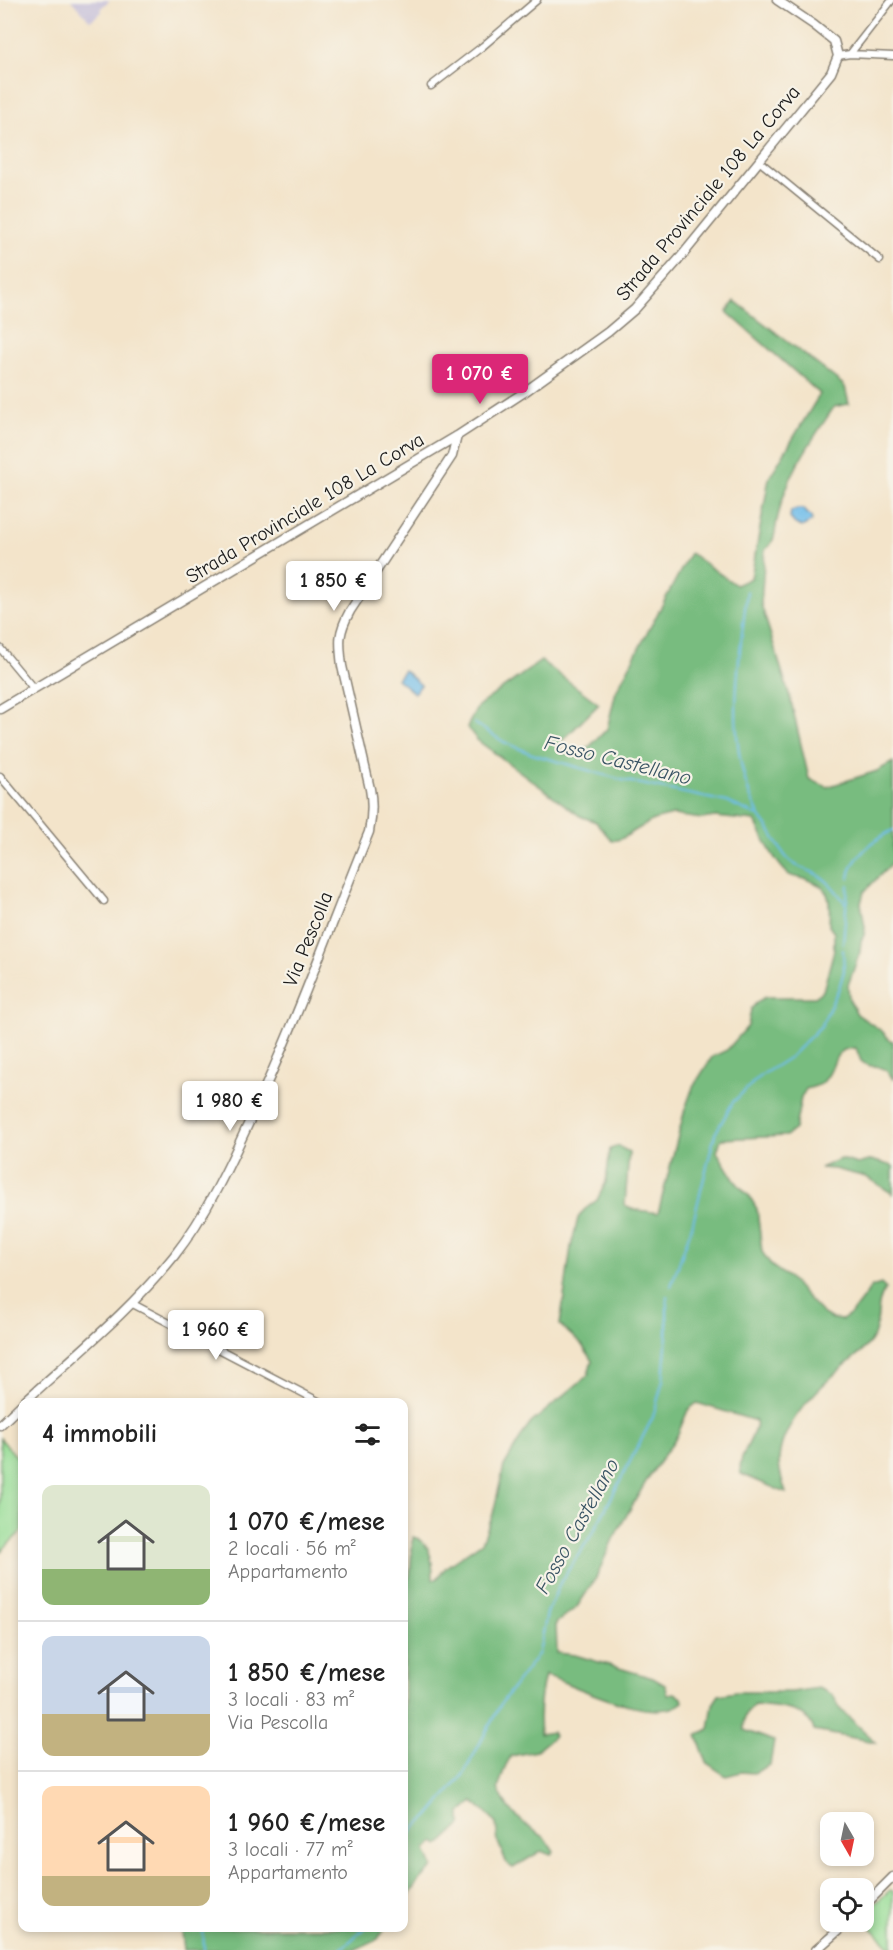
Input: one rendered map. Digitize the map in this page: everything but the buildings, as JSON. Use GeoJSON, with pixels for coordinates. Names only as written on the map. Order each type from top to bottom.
{"type":"FeatureCollection","features":[{"type":"Feature","properties":{"kind":"street"},"geometry":{"type":"LineString","coordinates":[[431,86],[537,0]]}},
{"type":"Feature","properties":{"kind":"street"},"geometry":{"type":"LineString","coordinates":[[777,0],[834,41],[838,56],[850,54],[893,56]]}},
{"type":"Feature","properties":{"kind":"street"},"geometry":{"type":"LineString","coordinates":[[850,54],[892,0]]}},
{"type":"Feature","properties":{"kind":"street","name":"Strada Provinciale 108 La Corva"},"geometry":{"type":"LineString","coordinates":[[0,709],[457,436],[523,393],[608,332],[635,309],[680,258],[831,73],[838,56]]}},
{"type":"Feature","properties":{"kind":"street"},"geometry":{"type":"LineString","coordinates":[[759,161],[880,260]]}},
{"type":"Feature","properties":{"kind":"street","name":"Via Pescolla"},"geometry":{"type":"LineString","coordinates":[[28,1398],[131,1303],[173,1258],[217,1191],[271,1075],[369,832],[372,818],[372,802],[342,666],[339,645],[341,628],[452,456],[457,436]]}},
{"type":"Feature","properties":{"kind":"street"},"geometry":{"type":"LineString","coordinates":[[0,648],[34,689]]}},
{"type":"Feature","properties":{"kind":"street"},"geometry":{"type":"LineString","coordinates":[[0,776],[104,901]]}},
{"type":"Feature","properties":{"kind":"street"},"geometry":{"type":"LineString","coordinates":[[131,1303],[312,1398]]}},
{"type":"Feature","properties":{"kind":"street","name":"Via Pescolla"},"geometry":{"type":"LineString","coordinates":[[0,1425],[18,1408]]}},
{"type":"Feature","properties":{"kind":"street"},"geometry":{"type":"LineString","coordinates":[[874,1896],[893,1878]]}},
{"type":"Feature","properties":{"kind":"street"},"geometry":{"type":"LineString","coordinates":[[816,1950],[837,1932]]}},
{"type":"Feature","properties":{"kind":"shaded area"},"geometry":{"type":"Polygon","coordinates":[[[71,0],[110,0],[101,8],[102,12],[90,21],[71,0]]]}},
{"type":"Feature","properties":{"kind":"green space"},"geometry":{"type":"Polygon","coordinates":[[[735,301],[840,382],[845,387],[849,404],[834,407],[787,486],[773,539],[765,550],[761,604],[790,697],[809,779],[827,787],[877,771],[893,762],[893,862],[864,892],[861,903],[864,935],[848,985],[849,999],[857,1014],[893,1041],[893,1080],[883,1069],[868,1066],[861,1061],[856,1048],[842,1051],[838,1054],[824,1081],[806,1089],[801,1098],[795,1129],[786,1136],[721,1139],[717,1152],[735,1181],[750,1197],[757,1209],[762,1252],[772,1266],[789,1278],[822,1313],[832,1319],[842,1320],[851,1314],[872,1287],[881,1284],[886,1289],[880,1300],[873,1338],[812,1397],[786,1434],[779,1461],[786,1493],[741,1474],[741,1461],[756,1421],[697,1403],[688,1410],[677,1436],[647,1480],[613,1539],[596,1578],[577,1607],[556,1623],[557,1653],[575,1655],[653,1678],[665,1685],[668,1694],[675,1693],[682,1698],[683,1702],[670,1708],[654,1710],[635,1707],[595,1695],[545,1675],[540,1705],[540,1734],[552,1732],[554,1736],[536,1751],[511,1756],[498,1789],[508,1808],[527,1826],[544,1837],[554,1852],[551,1855],[541,1851],[513,1868],[507,1864],[498,1842],[496,1824],[473,1802],[461,1813],[461,1825],[440,1845],[434,1842],[426,1850],[433,1867],[408,1897],[408,1579],[413,1537],[424,1543],[430,1554],[433,1579],[437,1579],[446,1567],[482,1542],[493,1514],[504,1466],[523,1434],[531,1423],[588,1375],[592,1361],[582,1345],[560,1325],[571,1247],[578,1218],[597,1200],[606,1182],[610,1149],[618,1146],[629,1152],[625,1205],[631,1209],[658,1213],[685,1109],[693,1087],[712,1057],[727,1050],[748,1026],[751,1009],[758,1001],[766,997],[815,997],[823,991],[834,950],[834,933],[829,926],[829,902],[825,891],[814,882],[793,877],[787,873],[773,855],[755,821],[715,817],[702,819],[673,815],[653,820],[621,839],[612,841],[596,822],[580,816],[477,740],[467,727],[478,706],[541,661],[599,704],[561,742],[559,751],[565,754],[589,747],[607,729],[616,691],[690,553],[736,585],[751,578],[769,478],[820,394],[727,312],[735,301]]]}},
{"type":"Feature","properties":{"kind":"green space"},"geometry":{"type":"Polygon","coordinates":[[[840,1159],[858,1164],[871,1160],[893,1166],[893,1194],[866,1177],[820,1168],[840,1159]]]}},
{"type":"Feature","properties":{"kind":"green space"},"geometry":{"type":"Polygon","coordinates":[[[0,1438],[18,1458],[18,1535],[0,1552],[0,1438]]]}},
{"type":"Feature","properties":{"kind":"green space"},"geometry":{"type":"Polygon","coordinates":[[[818,1688],[833,1695],[840,1709],[876,1742],[814,1731],[811,1723],[798,1713],[781,1708],[755,1705],[745,1716],[744,1730],[774,1741],[770,1765],[754,1773],[741,1772],[726,1776],[707,1763],[697,1735],[709,1729],[713,1704],[719,1695],[736,1692],[792,1692],[818,1688]]]}},
{"type":"Feature","properties":{"kind":"green space"},"geometry":{"type":"Polygon","coordinates":[[[890,1890],[893,1891],[893,1950],[874,1930],[874,1905],[890,1890]]]}},
{"type":"Feature","properties":{"kind":"green space"},"geometry":{"type":"Polygon","coordinates":[[[382,1932],[378,1939],[354,1950],[184,1950],[182,1933],[382,1932]]]}},
{"type":"Feature","properties":{"kind":"water"},"geometry":{"type":"Polygon","coordinates":[[[803,509],[812,521],[802,527],[795,524],[790,518],[791,511],[803,509]]]}},
{"type":"Feature","properties":{"kind":"water"},"geometry":{"type":"Polygon","coordinates":[[[404,670],[421,685],[414,693],[397,679],[404,670]]]}},
{"type":"Feature","properties":{"kind":"waterway","name":"Fosso Castellano"},"geometry":{"type":"LineString","coordinates":[[747,591],[736,705],[740,761],[748,788],[759,815],[786,857],[824,879],[846,904]]}},
{"type":"Feature","properties":{"kind":"waterway","name":"Fosso Castellano"},"geometry":{"type":"LineString","coordinates":[[474,723],[504,742],[532,754],[622,780],[727,802],[759,816]]}},
{"type":"Feature","properties":{"kind":"waterway","name":"Fosso Castellano"},"geometry":{"type":"LineString","coordinates":[[849,878],[859,856],[879,838],[893,830]]}},
{"type":"Feature","properties":{"kind":"waterway","name":"Fosso Castellano"},"geometry":{"type":"LineString","coordinates":[[843,943],[848,885]]}},
{"type":"Feature","properties":{"kind":"waterway","name":"Fosso Castellano"},"geometry":{"type":"LineString","coordinates":[[671,1286],[692,1226],[715,1134],[733,1102],[760,1076],[790,1057],[821,1026],[839,988],[844,971],[843,950]]}},
{"type":"Feature","properties":{"kind":"waterway","name":"Fosso Castellano"},"geometry":{"type":"LineString","coordinates":[[408,1838],[414,1828],[428,1817],[463,1775],[502,1702],[539,1653],[547,1613],[561,1581],[594,1531],[653,1417],[663,1380],[667,1334],[667,1296]]}},
{"type":"Feature","properties":{"kind":"waterway","name":"Fosso Castellano"},"geometry":{"type":"LineString","coordinates":[[203,1932],[204,1950]]}},
{"type":"Feature","properties":{"kind":"waterway","name":"Fosso Castellano"},"geometry":{"type":"LineString","coordinates":[[340,1950],[360,1932]]}}]}
